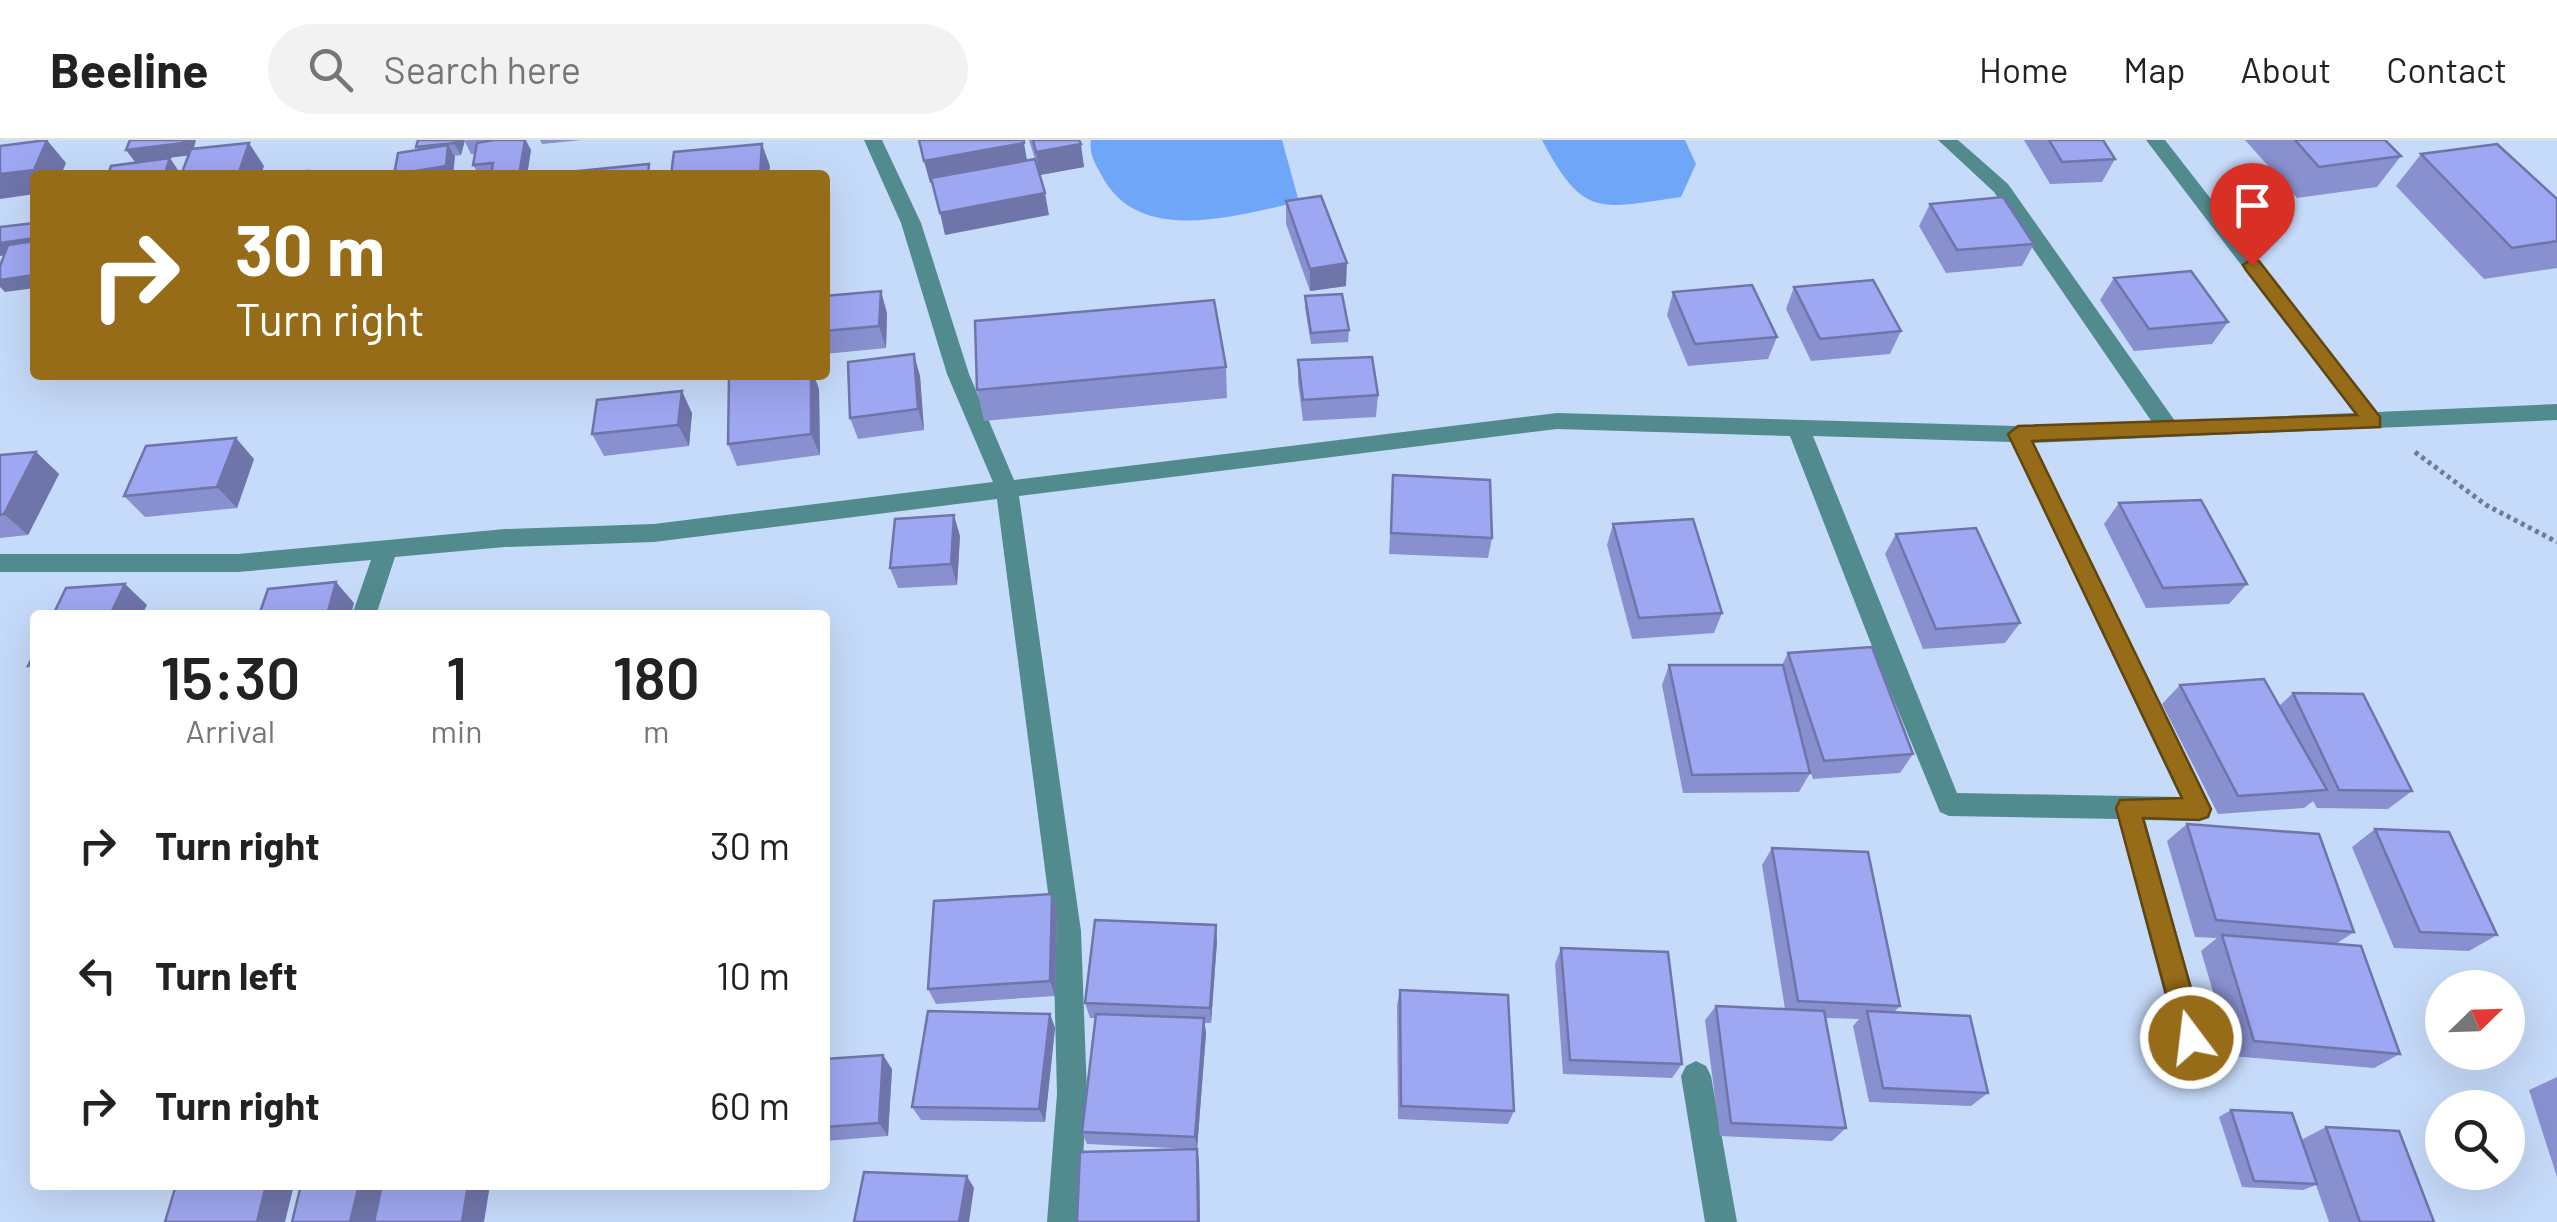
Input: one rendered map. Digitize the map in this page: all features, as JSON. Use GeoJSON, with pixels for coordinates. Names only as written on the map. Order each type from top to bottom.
{"type":"FeatureCollection","features":[{"type":"Feature","properties":{"kind":"street"},"geometry":{"type":"LineString","coordinates":[[873,140],[911,223],[958,374],[1006,489],[1067,931],[1072,1094],[1063,1222]]}},
{"type":"Feature","properties":{"kind":"street"},"geometry":{"type":"LineString","coordinates":[[1947,140],[2001,188],[2169,430]]}},
{"type":"Feature","properties":{"kind":"street"},"geometry":{"type":"LineString","coordinates":[[2155,140],[2373,422]]}},
{"type":"Feature","properties":{"kind":"street"},"geometry":{"type":"LineString","coordinates":[[0,563],[238,563],[505,538],[654,533],[1557,421],[2018,434],[2557,412]]}},
{"type":"Feature","properties":{"kind":"street"},"geometry":{"type":"LineString","coordinates":[[1798,427],[1949,804],[2199,809],[2018,434]]}},
{"type":"Feature","properties":{"kind":"street"},"geometry":{"type":"LineString","coordinates":[[366,610],[385,552]]}},
{"type":"Feature","properties":{"kind":"street"},"geometry":{"type":"LineString","coordinates":[[1852,665],[1892,664]]}},
{"type":"Feature","properties":{"kind":"street"},"geometry":{"type":"LineString","coordinates":[[2128,808],[2191,1038]]}},
{"type":"Feature","properties":{"kind":"street"},"geometry":{"type":"LineString","coordinates":[[1696,1076],[1721,1222]]}},
{"type":"Feature","properties":{"kind":"path"},"geometry":{"type":"LineString","coordinates":[[2373,422],[2486,505],[2557,542]]}},
{"type":"Feature","properties":{"kind":"water"},"geometry":{"type":"Polygon","coordinates":[[[1091,140],[1282,140],[1299,202],[1192,220],[1165,219],[1140,212],[1119,198],[1102,176],[1092,155],[1091,140]]]}},
{"type":"Feature","properties":{"kind":"water"},"geometry":{"type":"Polygon","coordinates":[[[1542,140],[1685,140],[1696,164],[1681,197],[1631,204],[1597,203],[1570,184],[1542,140]]]}},
{"type":"Feature","properties":{"kind":"building"},"geometry":{"type":"Polygon","coordinates":[[[47,140],[34,170],[0,174],[0,146],[47,140]]]}},
{"type":"Feature","properties":{"kind":"building"},"geometry":{"type":"Polygon","coordinates":[[[130,140],[184,140],[126,150],[130,140]]]}},
{"type":"Feature","properties":{"kind":"building"},"geometry":{"type":"Polygon","coordinates":[[[418,140],[455,140],[416,147],[418,140]]]}},
{"type":"Feature","properties":{"kind":"building"},"geometry":{"type":"Polygon","coordinates":[[[525,140],[520,170],[492,170],[493,163],[473,165],[477,143],[525,140]]]}},
{"type":"Feature","properties":{"kind":"building"},"geometry":{"type":"Polygon","coordinates":[[[919,140],[1024,140],[1024,143],[924,161],[919,140]]]}},
{"type":"Feature","properties":{"kind":"building"},"geometry":{"type":"Polygon","coordinates":[[[1033,140],[1079,140],[1081,144],[1036,152],[1033,140]]]}},
{"type":"Feature","properties":{"kind":"building"},"geometry":{"type":"Polygon","coordinates":[[[2049,140],[2103,140],[2115,159],[2062,162],[2049,140]]]}},
{"type":"Feature","properties":{"kind":"building"},"geometry":{"type":"Polygon","coordinates":[[[2295,140],[2385,140],[2401,156],[2319,167],[2295,140]]]}},
{"type":"Feature","properties":{"kind":"building"},"geometry":{"type":"Polygon","coordinates":[[[249,143],[240,170],[183,170],[191,149],[249,143]]]}},
{"type":"Feature","properties":{"kind":"building"},"geometry":{"type":"Polygon","coordinates":[[[762,144],[760,170],[672,170],[674,152],[762,144]]]}},
{"type":"Feature","properties":{"kind":"building"},"geometry":{"type":"Polygon","coordinates":[[[2497,144],[2557,199],[2557,241],[2512,248],[2421,154],[2497,144]]]}},
{"type":"Feature","properties":{"kind":"building"},"geometry":{"type":"Polygon","coordinates":[[[448,145],[446,166],[421,170],[395,170],[398,153],[448,145]]]}},
{"type":"Feature","properties":{"kind":"building"},"geometry":{"type":"Polygon","coordinates":[[[170,158],[166,170],[110,170],[111,166],[170,158]]]}},
{"type":"Feature","properties":{"kind":"building"},"geometry":{"type":"Polygon","coordinates":[[[1035,159],[1045,193],[940,213],[931,178],[1035,159]]]}},
{"type":"Feature","properties":{"kind":"building"},"geometry":{"type":"Polygon","coordinates":[[[649,164],[648,170],[589,170],[649,164]]]}},
{"type":"Feature","properties":{"kind":"building"},"geometry":{"type":"Polygon","coordinates":[[[1321,196],[1347,263],[1310,269],[1286,201],[1321,196]]]}},
{"type":"Feature","properties":{"kind":"building"},"geometry":{"type":"Polygon","coordinates":[[[2003,197],[2034,244],[1957,250],[1930,204],[2003,197]]]}},
{"type":"Feature","properties":{"kind":"building"},"geometry":{"type":"Polygon","coordinates":[[[30,224],[30,239],[0,243],[0,227],[30,224]]]}},
{"type":"Feature","properties":{"kind":"building"},"geometry":{"type":"Polygon","coordinates":[[[30,242],[30,276],[0,280],[0,266],[8,245],[30,242]]]}},
{"type":"Feature","properties":{"kind":"building"},"geometry":{"type":"Polygon","coordinates":[[[2191,271],[2228,322],[2149,329],[2114,278],[2191,271]]]}},
{"type":"Feature","properties":{"kind":"building"},"geometry":{"type":"Polygon","coordinates":[[[1873,280],[1901,331],[1820,339],[1794,287],[1873,280]]]}},
{"type":"Feature","properties":{"kind":"building"},"geometry":{"type":"Polygon","coordinates":[[[1752,285],[1777,337],[1695,344],[1673,292],[1752,285]]]}},
{"type":"Feature","properties":{"kind":"building"},"geometry":{"type":"Polygon","coordinates":[[[881,291],[879,326],[830,331],[830,296],[881,291]]]}},
{"type":"Feature","properties":{"kind":"building"},"geometry":{"type":"Polygon","coordinates":[[[1342,294],[1349,330],[1311,333],[1305,296],[1342,294]]]}},
{"type":"Feature","properties":{"kind":"building"},"geometry":{"type":"Polygon","coordinates":[[[1214,300],[1226,367],[977,390],[975,321],[1214,300]]]}},
{"type":"Feature","properties":{"kind":"building"},"geometry":{"type":"Polygon","coordinates":[[[914,354],[918,409],[850,418],[848,362],[914,354]]]}},
{"type":"Feature","properties":{"kind":"building"},"geometry":{"type":"Polygon","coordinates":[[[1372,357],[1378,395],[1303,400],[1298,360],[1372,357]]]}},
{"type":"Feature","properties":{"kind":"building"},"geometry":{"type":"Polygon","coordinates":[[[729,380],[811,380],[811,434],[728,444],[729,380]]]}},
{"type":"Feature","properties":{"kind":"building"},"geometry":{"type":"Polygon","coordinates":[[[682,391],[678,425],[592,434],[597,400],[682,391]]]}},
{"type":"Feature","properties":{"kind":"building"},"geometry":{"type":"Polygon","coordinates":[[[236,438],[217,487],[124,496],[146,446],[236,438]]]}},
{"type":"Feature","properties":{"kind":"building"},"geometry":{"type":"Polygon","coordinates":[[[36,452],[4,514],[0,515],[0,455],[36,452]]]}},
{"type":"Feature","properties":{"kind":"building"},"geometry":{"type":"Polygon","coordinates":[[[1393,475],[1490,480],[1492,538],[1391,533],[1393,475]]]}},
{"type":"Feature","properties":{"kind":"building"},"geometry":{"type":"Polygon","coordinates":[[[2201,500],[2247,584],[2163,588],[2119,503],[2201,500]]]}},
{"type":"Feature","properties":{"kind":"building"},"geometry":{"type":"Polygon","coordinates":[[[954,515],[951,564],[890,568],[895,519],[954,515]]]}},
{"type":"Feature","properties":{"kind":"building"},"geometry":{"type":"Polygon","coordinates":[[[1693,519],[1722,613],[1639,618],[1613,524],[1693,519]]]}},
{"type":"Feature","properties":{"kind":"building"},"geometry":{"type":"Polygon","coordinates":[[[1976,528],[2020,623],[1936,629],[1896,534],[1976,528]]]}},
{"type":"Feature","properties":{"kind":"building"},"geometry":{"type":"Polygon","coordinates":[[[336,582],[328,610],[261,610],[268,589],[336,582]]]}},
{"type":"Feature","properties":{"kind":"building"},"geometry":{"type":"Polygon","coordinates":[[[125,584],[112,610],[55,610],[66,588],[125,584]]]}},
{"type":"Feature","properties":{"kind":"building"},"geometry":{"type":"Polygon","coordinates":[[[1872,647],[1913,754],[1824,761],[1788,653],[1872,647]]]}},
{"type":"Feature","properties":{"kind":"building"},"geometry":{"type":"Polygon","coordinates":[[[1669,665],[1783,665],[1810,773],[1692,775],[1669,665]]]}},
{"type":"Feature","properties":{"kind":"building"},"geometry":{"type":"Polygon","coordinates":[[[2264,679],[2327,790],[2238,796],[2180,685],[2264,679]]]}},
{"type":"Feature","properties":{"kind":"building"},"geometry":{"type":"Polygon","coordinates":[[[2293,693],[2363,694],[2412,791],[2339,790],[2293,693]]]}},
{"type":"Feature","properties":{"kind":"building"},"geometry":{"type":"Polygon","coordinates":[[[2187,824],[2319,834],[2354,932],[2216,920],[2187,824]]]}},
{"type":"Feature","properties":{"kind":"building"},"geometry":{"type":"Polygon","coordinates":[[[2375,829],[2449,832],[2497,935],[2420,932],[2375,829]]]}},
{"type":"Feature","properties":{"kind":"building"},"geometry":{"type":"Polygon","coordinates":[[[1772,848],[1868,852],[1900,1006],[1798,1001],[1772,848]]]}},
{"type":"Feature","properties":{"kind":"building"},"geometry":{"type":"Polygon","coordinates":[[[1052,894],[1050,981],[928,989],[934,901],[1052,894]]]}},
{"type":"Feature","properties":{"kind":"building"},"geometry":{"type":"Polygon","coordinates":[[[1095,920],[1216,925],[1210,1008],[1085,1003],[1095,920]]]}},
{"type":"Feature","properties":{"kind":"building"},"geometry":{"type":"Polygon","coordinates":[[[2222,935],[2361,946],[2400,1054],[2254,1041],[2222,935]]]}},
{"type":"Feature","properties":{"kind":"building"},"geometry":{"type":"Polygon","coordinates":[[[1561,948],[1668,952],[1682,1064],[1570,1060],[1561,948]]]}},
{"type":"Feature","properties":{"kind":"building"},"geometry":{"type":"Polygon","coordinates":[[[1400,990],[1508,995],[1514,1111],[1401,1106],[1400,990]]]}},
{"type":"Feature","properties":{"kind":"building"},"geometry":{"type":"Polygon","coordinates":[[[1716,1006],[1824,1011],[1846,1128],[1731,1123],[1716,1006]]]}},
{"type":"Feature","properties":{"kind":"building"},"geometry":{"type":"Polygon","coordinates":[[[928,1011],[1050,1014],[1039,1109],[912,1107],[928,1011]]]}},
{"type":"Feature","properties":{"kind":"building"},"geometry":{"type":"Polygon","coordinates":[[[1867,1011],[1970,1016],[1988,1093],[1883,1088],[1867,1011]]]}},
{"type":"Feature","properties":{"kind":"building"},"geometry":{"type":"Polygon","coordinates":[[[1096,1014],[1204,1018],[1195,1137],[1082,1132],[1096,1014]]]}},
{"type":"Feature","properties":{"kind":"building"},"geometry":{"type":"Polygon","coordinates":[[[883,1055],[879,1123],[830,1127],[830,1059],[883,1055]]]}},
{"type":"Feature","properties":{"kind":"building"},"geometry":{"type":"Polygon","coordinates":[[[2231,1110],[2292,1113],[2317,1184],[2254,1181],[2231,1110]]]}},
{"type":"Feature","properties":{"kind":"building"},"geometry":{"type":"Polygon","coordinates":[[[2326,1127],[2399,1131],[2434,1222],[2360,1222],[2326,1127]]]}},
{"type":"Feature","properties":{"kind":"building"},"geometry":{"type":"Polygon","coordinates":[[[1197,1149],[1198,1222],[1077,1222],[1080,1152],[1197,1149]]]}},
{"type":"Feature","properties":{"kind":"building"},"geometry":{"type":"Polygon","coordinates":[[[864,1172],[967,1176],[959,1222],[854,1222],[864,1172]]]}},
{"type":"Feature","properties":{"kind":"building"},"geometry":{"type":"Polygon","coordinates":[[[175,1190],[265,1190],[257,1222],[165,1222],[175,1190]]]}},
{"type":"Feature","properties":{"kind":"building"},"geometry":{"type":"Polygon","coordinates":[[[300,1190],[358,1190],[350,1222],[292,1222],[300,1190]]]}},
{"type":"Feature","properties":{"kind":"building"},"geometry":{"type":"Polygon","coordinates":[[[381,1190],[467,1190],[462,1222],[374,1222],[381,1190]]]}},
{"type":"Feature","properties":{"kind":"route"},"geometry":{"type":"LineString","coordinates":[[2191,1038],[2128,808],[2199,809],[2018,434],[2373,422],[2252,265]]}}]}
